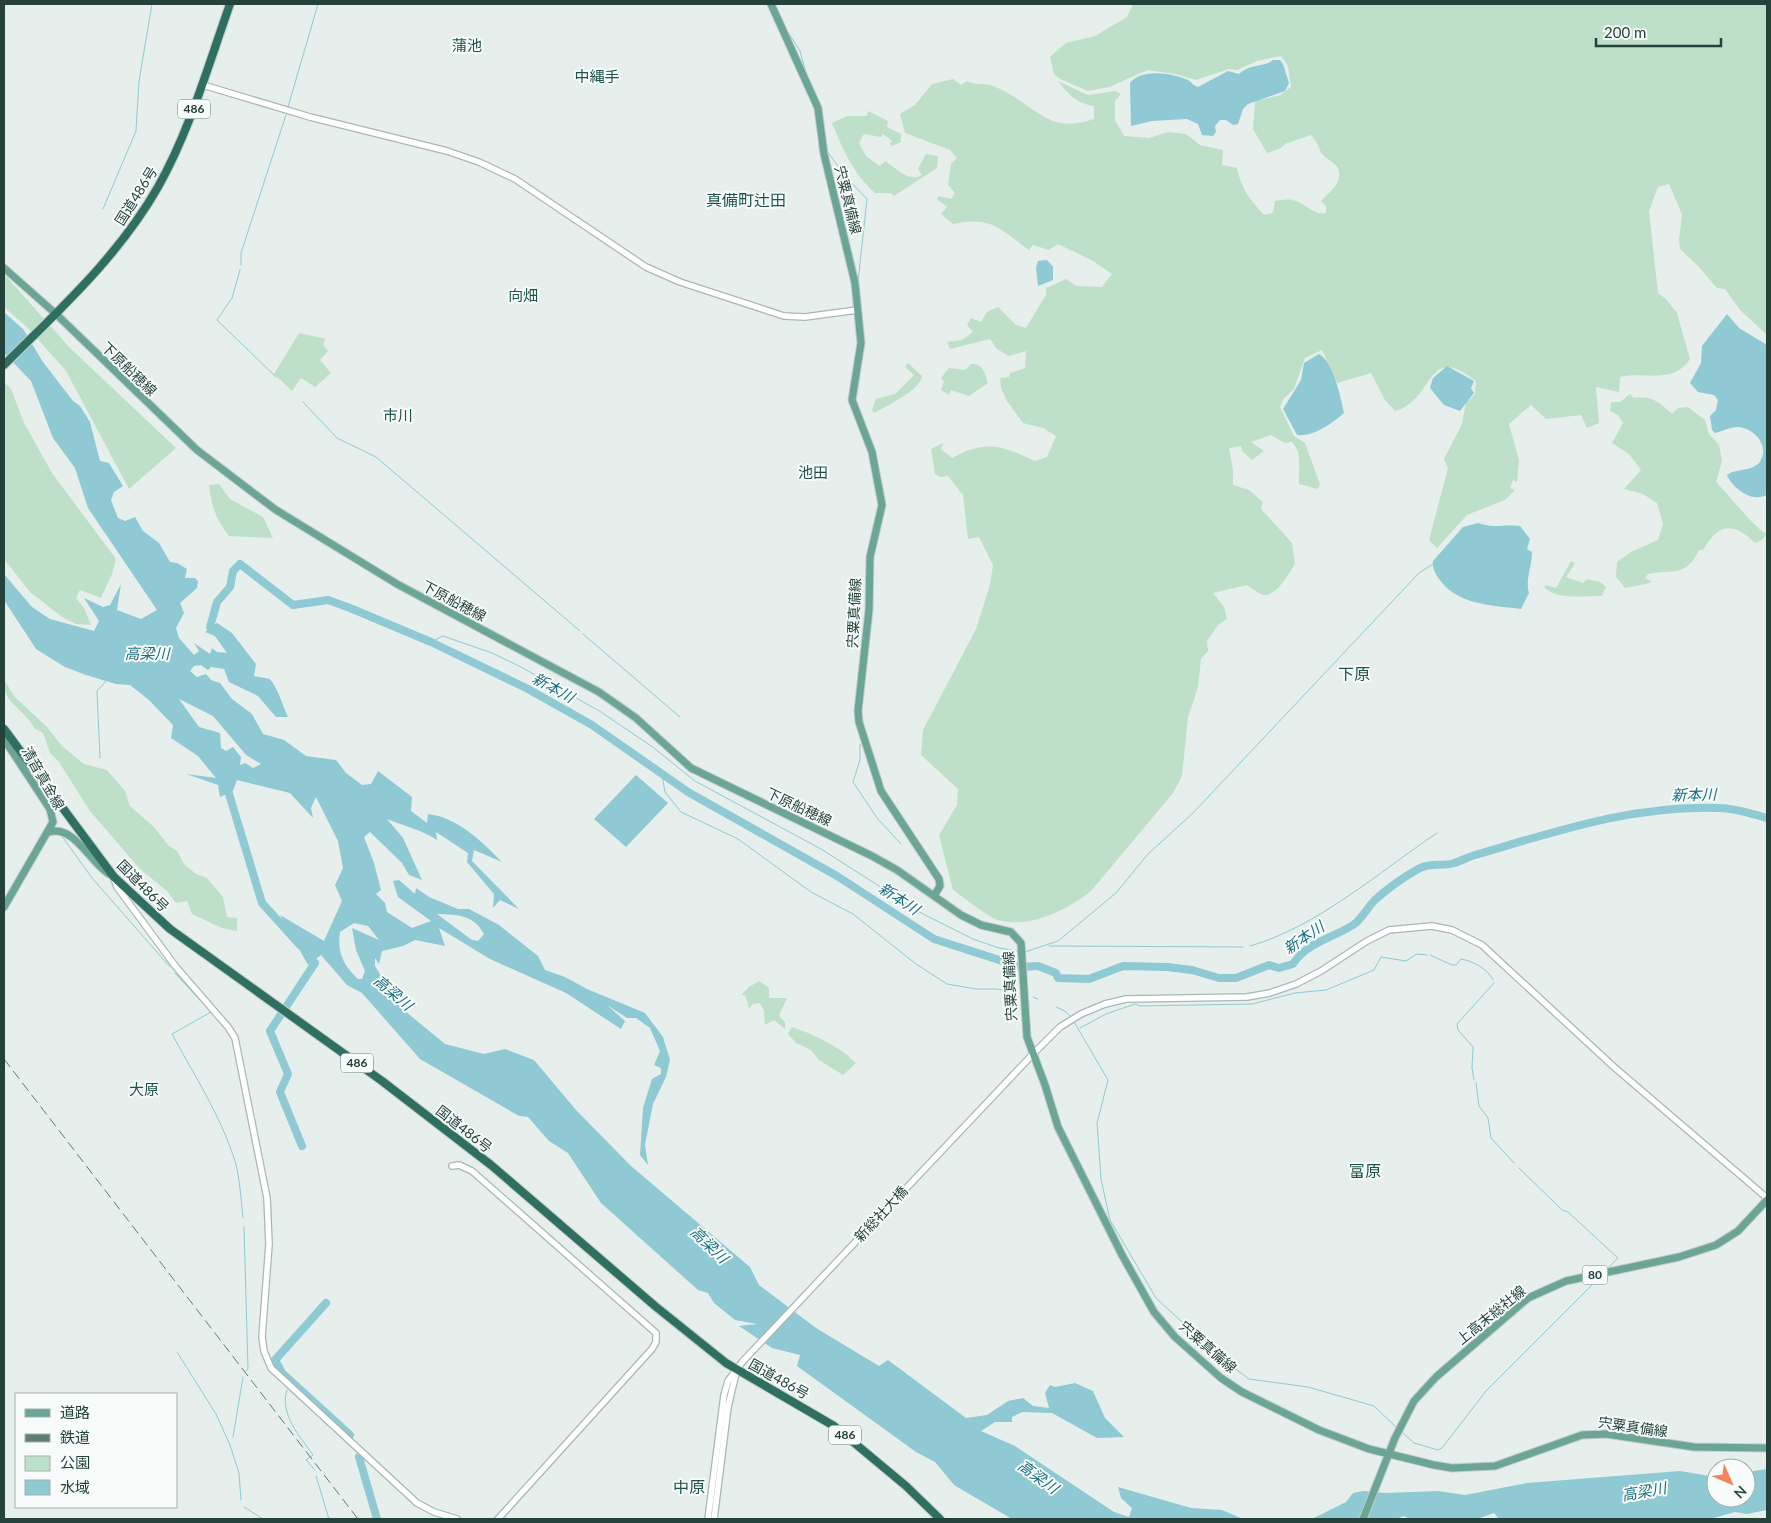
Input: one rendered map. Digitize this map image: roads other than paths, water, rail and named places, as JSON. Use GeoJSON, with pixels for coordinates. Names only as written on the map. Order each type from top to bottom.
{"type":"FeatureCollection","features":[{"type":"Feature","properties":{"kind":"highway","name":"国道486号"},"geometry":{"type":"LineString","coordinates":[[4,365],[109,259],[145,208],[180,142],[203,85],[230,4]]}},
{"type":"Feature","properties":{"kind":"highway","name":"国道486号"},"geometry":{"type":"LineString","coordinates":[[4,734],[114,876],[170,929],[382,1081],[491,1166],[655,1306],[736,1370],[834,1426],[906,1486],[940,1519]]}},
{"type":"Feature","properties":{"kind":"main road","name":"宍粟真備線"},"geometry":{"type":"LineString","coordinates":[[771,4],[786,41],[818,108],[825,159],[854,271],[861,343],[852,404],[871,448],[882,503],[870,557],[868,619],[858,716],[881,791],[939,880],[940,886],[934,896],[970,920],[1011,932],[1021,942],[1025,1027],[1032,1054],[1045,1085],[1058,1127],[1134,1278],[1154,1312],[1165,1326],[1214,1372],[1242,1392],[1318,1430],[1388,1457],[1452,1468],[1495,1466],[1571,1438],[1599,1434],[1694,1447],[1767,1448]]}},
{"type":"Feature","properties":{"kind":"main road","name":"下原船穂線"},"geometry":{"type":"LineString","coordinates":[[4,268],[197,450],[276,510],[397,584],[599,692],[642,723],[690,768],[872,856],[934,896]]}},
{"type":"Feature","properties":{"kind":"main road","name":"清音真金線"},"geometry":{"type":"LineString","coordinates":[[4,734],[52,813],[53,822],[49,832],[4,907]]}},
{"type":"Feature","properties":{"kind":"main road"},"geometry":{"type":"LineString","coordinates":[[52,813],[64,831],[74,838],[103,872],[114,876]]}},
{"type":"Feature","properties":{"kind":"main road","name":"清音真金線"},"geometry":{"type":"LineString","coordinates":[[49,832],[64,831]]}},
{"type":"Feature","properties":{"kind":"main road","name":"上高末総社線"},"geometry":{"type":"LineString","coordinates":[[1363,1519],[1395,1438],[1414,1401],[1436,1377],[1528,1298],[1566,1281],[1693,1254],[1716,1245],[1738,1231],[1767,1199]]}},
{"type":"Feature","properties":{"kind":"street"},"geometry":{"type":"LineString","coordinates":[[203,85],[310,117],[446,151],[479,162],[515,179],[646,267],[680,282],[784,316],[805,317],[857,310]]}},
{"type":"Feature","properties":{"kind":"street"},"geometry":{"type":"LineString","coordinates":[[103,872],[117,887],[176,967],[228,1027],[235,1038],[267,1198],[269,1244],[262,1337],[264,1351],[271,1368],[418,1503],[434,1512],[457,1519]]}},
{"type":"Feature","properties":{"kind":"street"},"geometry":{"type":"LineString","coordinates":[[114,876],[117,887]]}},
{"type":"Feature","properties":{"kind":"street","name":"新総社大橋"},"geometry":{"type":"LineString","coordinates":[[736,1370],[1032,1054],[1060,1027],[1081,1014],[1104,1004],[1126,999],[1247,997],[1270,993],[1296,984],[1321,971],[1367,941],[1389,930],[1432,926],[1452,930],[1482,945],[1621,1073],[1767,1199]]}},
{"type":"Feature","properties":{"kind":"street"},"geometry":{"type":"LineString","coordinates":[[452,1166],[459,1165],[472,1170],[656,1333],[656,1342],[652,1349],[498,1519]]}},
{"type":"Feature","properties":{"kind":"street"},"geometry":{"type":"LineString","coordinates":[[708,1519],[731,1382],[736,1370]]}},
{"type":"Feature","properties":{"kind":"street"},"geometry":{"type":"LineString","coordinates":[[714,1519],[718,1457]]}},
{"type":"Feature","properties":{"kind":"water"},"geometry":{"type":"Polygon","coordinates":[[[1273,60],[1280,60],[1283,64],[1289,83],[1285,91],[1248,104],[1243,109],[1238,124],[1233,125],[1226,120],[1220,120],[1215,126],[1216,132],[1213,136],[1202,135],[1198,124],[1187,119],[1152,121],[1131,126],[1130,83],[1135,78],[1157,73],[1174,75],[1188,80],[1198,87],[1228,71],[1239,74],[1248,68],[1273,60]]]}},
{"type":"Feature","properties":{"kind":"water"},"geometry":{"type":"Polygon","coordinates":[[[1047,260],[1053,267],[1053,280],[1038,286],[1036,268],[1038,261],[1047,260]]]}},
{"type":"Feature","properties":{"kind":"water","name":"高梁川"},"geometry":{"type":"Polygon","coordinates":[[[4,312],[23,329],[43,362],[73,401],[80,406],[90,422],[100,461],[109,463],[123,486],[114,492],[111,500],[118,518],[125,521],[135,517],[143,531],[159,543],[170,562],[177,563],[187,569],[185,578],[195,578],[198,581],[197,588],[180,603],[184,613],[176,628],[179,638],[194,655],[199,651],[194,643],[210,654],[212,648],[217,652],[227,653],[215,636],[205,632],[217,623],[232,633],[256,664],[254,676],[270,679],[288,717],[276,717],[258,696],[229,682],[224,669],[211,667],[208,670],[201,665],[194,666],[190,671],[197,677],[206,674],[211,680],[220,683],[232,699],[252,714],[263,734],[284,740],[306,756],[336,760],[346,773],[362,785],[371,784],[378,771],[412,797],[411,811],[427,823],[428,814],[439,816],[460,825],[502,862],[474,850],[472,861],[519,909],[500,900],[493,908],[494,894],[467,862],[468,853],[436,832],[437,840],[387,819],[403,838],[422,880],[409,875],[402,863],[370,832],[364,837],[374,863],[381,890],[376,894],[385,903],[387,912],[412,928],[431,921],[398,897],[393,881],[399,880],[415,894],[416,888],[429,897],[458,909],[469,909],[499,925],[538,956],[545,970],[645,1013],[663,1037],[670,1060],[666,1077],[653,1104],[645,1145],[648,1165],[640,1155],[643,1108],[652,1079],[661,1074],[661,1068],[654,1065],[660,1051],[650,1028],[636,1018],[627,1018],[607,1005],[625,1021],[621,1029],[566,993],[490,959],[439,928],[445,946],[415,940],[403,946],[382,951],[379,964],[375,958],[375,966],[400,1007],[445,1044],[484,1054],[505,1049],[534,1060],[576,1110],[631,1166],[750,1267],[759,1285],[816,1328],[879,1366],[888,1360],[966,1418],[987,1415],[1008,1401],[1023,1398],[1033,1406],[1049,1408],[1045,1393],[1050,1385],[1055,1387],[1075,1383],[1093,1391],[1105,1418],[1124,1437],[1097,1438],[1052,1413],[1022,1412],[1012,1417],[1012,1422],[995,1422],[981,1431],[1015,1446],[1114,1512],[1129,1517],[1132,1508],[1121,1498],[1118,1487],[1191,1508],[1222,1510],[1243,1519],[1012,1519],[954,1485],[935,1462],[916,1452],[797,1366],[800,1355],[772,1348],[739,1326],[757,1324],[735,1320],[714,1303],[708,1293],[698,1290],[601,1203],[568,1153],[549,1141],[528,1117],[519,1116],[420,1059],[362,993],[347,985],[321,955],[308,965],[280,915],[324,941],[342,901],[335,885],[343,868],[338,841],[316,797],[311,808],[313,818],[290,793],[237,780],[233,791],[220,797],[218,785],[186,774],[216,778],[198,756],[171,738],[173,725],[149,700],[130,685],[116,684],[65,667],[36,649],[4,600],[4,574],[32,607],[50,619],[94,631],[99,621],[84,598],[103,607],[110,605],[121,584],[117,610],[141,619],[157,610],[88,508],[75,468],[53,438],[31,381],[4,353],[4,312]],[[179,699],[199,727],[220,733],[221,748],[226,751],[233,747],[241,757],[240,765],[245,763],[253,768],[261,764],[246,755],[213,716],[179,699]],[[437,914],[472,940],[478,941],[484,934],[480,927],[470,919],[458,915],[437,914]],[[354,923],[340,932],[339,946],[342,958],[353,974],[358,979],[362,979],[365,971],[356,950],[352,928],[379,940],[368,926],[354,923]]]}},
{"type":"Feature","properties":{"kind":"water"},"geometry":{"type":"Polygon","coordinates":[[[1727,314],[1739,328],[1767,345],[1767,495],[1760,497],[1751,496],[1738,489],[1727,475],[1735,471],[1752,468],[1759,463],[1763,451],[1759,439],[1750,431],[1738,427],[1715,433],[1712,430],[1710,416],[1716,410],[1718,400],[1714,395],[1698,392],[1690,383],[1701,363],[1702,346],[1727,314]]]}},
{"type":"Feature","properties":{"kind":"water"},"geometry":{"type":"Polygon","coordinates":[[[1319,354],[1324,358],[1332,372],[1344,413],[1316,432],[1297,435],[1283,409],[1301,380],[1304,363],[1319,354]]]}},
{"type":"Feature","properties":{"kind":"water"},"geometry":{"type":"Polygon","coordinates":[[[1447,366],[1474,381],[1471,388],[1474,393],[1460,411],[1444,405],[1430,388],[1433,378],[1447,366]]]}},
{"type":"Feature","properties":{"kind":"water"},"geometry":{"type":"Polygon","coordinates":[[[1478,523],[1495,526],[1520,526],[1530,539],[1527,549],[1532,552],[1528,583],[1529,593],[1521,609],[1474,602],[1463,598],[1445,586],[1435,572],[1433,561],[1463,527],[1478,523]]]}},
{"type":"Feature","properties":{"kind":"water"},"geometry":{"type":"Polygon","coordinates":[[[636,775],[668,803],[626,847],[594,819],[636,775]]]}},
{"type":"Feature","properties":{"kind":"water","name":"高梁川"},"geometry":{"type":"Polygon","coordinates":[[[1767,1469],[1767,1510],[1747,1514],[1735,1512],[1710,1519],[1499,1519],[1494,1513],[1477,1519],[1409,1519],[1404,1516],[1396,1519],[1312,1519],[1346,1502],[1353,1493],[1364,1491],[1385,1493],[1438,1491],[1465,1495],[1527,1483],[1680,1471],[1706,1475],[1706,1508],[1756,1508],[1756,1471],[1767,1469]]]}},
{"type":"Feature","properties":{"kind":"waterway"},"geometry":{"type":"LineString","coordinates":[[103,209],[136,131],[139,81],[152,4]]}},
{"type":"Feature","properties":{"kind":"waterway"},"geometry":{"type":"LineString","coordinates":[[288,107],[318,4]]}},
{"type":"Feature","properties":{"kind":"waterway"},"geometry":{"type":"LineString","coordinates":[[788,32],[800,51],[807,76]]}},
{"type":"Feature","properties":{"kind":"waterway"},"geometry":{"type":"LineString","coordinates":[[821,109],[826,140]]}},
{"type":"Feature","properties":{"kind":"waterway"},"geometry":{"type":"LineString","coordinates":[[241,265],[241,253],[286,115]]}},
{"type":"Feature","properties":{"kind":"waterway"},"geometry":{"type":"LineString","coordinates":[[827,151],[845,176],[867,199],[858,282]]}},
{"type":"Feature","properties":{"kind":"waterway"},"geometry":{"type":"LineString","coordinates":[[240,270],[232,298],[217,320],[276,377]]}},
{"type":"Feature","properties":{"kind":"waterway"},"geometry":{"type":"LineString","coordinates":[[303,402],[337,438],[376,457],[580,631]]}},
{"type":"Feature","properties":{"kind":"waterway","name":"新本川"},"geometry":{"type":"LineString","coordinates":[[218,633],[210,627],[217,602],[230,587],[233,571],[240,564],[293,605],[328,600],[350,608],[431,642],[528,689],[592,725],[688,792],[837,876],[934,939],[1021,967],[1038,966],[1056,973],[1058,978],[1089,979],[1123,966],[1167,967],[1192,970],[1219,978],[1236,978],[1269,965],[1279,968],[1293,964],[1298,957],[1312,946],[1353,925],[1380,896],[1401,879],[1423,867],[1454,863],[1505,846],[1596,821],[1657,810],[1725,808],[1767,818]]}},
{"type":"Feature","properties":{"kind":"waterway"},"geometry":{"type":"LineString","coordinates":[[1025,952],[1058,941],[1116,893],[1148,854],[1193,813],[1419,573],[1433,564]]}},
{"type":"Feature","properties":{"kind":"waterway"},"geometry":{"type":"LineString","coordinates":[[583,634],[680,717]]}},
{"type":"Feature","properties":{"kind":"waterway"},"geometry":{"type":"LineString","coordinates":[[431,642],[443,636],[492,653],[521,667],[601,712],[654,748],[695,781],[821,849],[923,914],[973,939],[999,948],[1019,951]]}},
{"type":"Feature","properties":{"kind":"waterway"},"geometry":{"type":"LineString","coordinates":[[100,758],[97,691],[106,681]]}},
{"type":"Feature","properties":{"kind":"waterway"},"geometry":{"type":"LineString","coordinates":[[860,744],[860,760],[853,782],[877,818],[901,844]]}},
{"type":"Feature","properties":{"kind":"waterway"},"geometry":{"type":"LineString","coordinates":[[662,775],[665,792],[681,812],[738,839],[811,892],[853,914],[916,964],[947,984],[1017,993]]}},
{"type":"Feature","properties":{"kind":"waterway"},"geometry":{"type":"LineString","coordinates":[[226,784],[262,903],[300,945]]}},
{"type":"Feature","properties":{"kind":"waterway"},"geometry":{"type":"LineString","coordinates":[[1250,946],[1299,926],[1323,912],[1437,833]]}},
{"type":"Feature","properties":{"kind":"waterway"},"geometry":{"type":"LineString","coordinates":[[62,836],[92,878],[170,967]]}},
{"type":"Feature","properties":{"kind":"waterway"},"geometry":{"type":"LineString","coordinates":[[1049,946],[1243,947]]}},
{"type":"Feature","properties":{"kind":"waterway"},"geometry":{"type":"LineString","coordinates":[[302,1146],[280,1092],[288,1074],[270,1031],[315,963],[307,954]]}},
{"type":"Feature","properties":{"kind":"waterway"},"geometry":{"type":"LineString","coordinates":[[1080,1028],[1106,1014],[1135,1004],[1140,1006],[1252,1004],[1295,993],[1326,990],[1374,970],[1381,957],[1406,961],[1417,954],[1427,955]]}},
{"type":"Feature","properties":{"kind":"waterway"},"geometry":{"type":"LineString","coordinates":[[1430,955],[1452,965],[1456,965],[1461,959],[1470,962],[1484,969],[1493,980]]}},
{"type":"Feature","properties":{"kind":"waterway"},"geometry":{"type":"LineString","coordinates":[[175,973],[211,1012],[172,1034],[206,1096],[229,1144],[238,1175],[243,1218]]}},
{"type":"Feature","properties":{"kind":"waterway"},"geometry":{"type":"LineString","coordinates":[[1474,1080],[1472,1068],[1473,1047],[1458,1030],[1457,1024],[1494,983]]}},
{"type":"Feature","properties":{"kind":"waterway"},"geometry":{"type":"LineString","coordinates":[[1033,997],[1038,999]]}},
{"type":"Feature","properties":{"kind":"waterway"},"geometry":{"type":"LineString","coordinates":[[1056,1007],[1065,1011],[1071,1017]]}},
{"type":"Feature","properties":{"kind":"waterway"},"geometry":{"type":"LineString","coordinates":[[1073,1020],[1108,1080],[1097,1123],[1101,1179],[1110,1220],[1156,1298],[1222,1359],[1249,1379],[1308,1387],[1374,1406],[1397,1428]]}},
{"type":"Feature","properties":{"kind":"waterway"},"geometry":{"type":"LineString","coordinates":[[1476,1083],[1479,1106],[1488,1118],[1491,1138],[1514,1163]]}},
{"type":"Feature","properties":{"kind":"waterway"},"geometry":{"type":"LineString","coordinates":[[1519,1168],[1562,1210],[1568,1212],[1618,1258],[1609,1267]]}},
{"type":"Feature","properties":{"kind":"waterway"},"geometry":{"type":"LineString","coordinates":[[244,1227],[248,1369],[246,1371]]}},
{"type":"Feature","properties":{"kind":"waterway"},"geometry":{"type":"LineString","coordinates":[[1402,1432],[1414,1443],[1438,1450],[1442,1448],[1486,1391],[1598,1279]]}},
{"type":"Feature","properties":{"kind":"waterway"},"geometry":{"type":"LineString","coordinates":[[326,1303],[275,1360],[282,1373],[350,1435]]}},
{"type":"Feature","properties":{"kind":"waterway"},"geometry":{"type":"LineString","coordinates":[[177,1352],[216,1414],[230,1445]]}},
{"type":"Feature","properties":{"kind":"waterway"},"geometry":{"type":"LineString","coordinates":[[233,1437],[243,1377]]}},
{"type":"Feature","properties":{"kind":"waterway"},"geometry":{"type":"LineString","coordinates":[[287,1390],[285,1399],[288,1416],[297,1433],[313,1455],[306,1460],[314,1469]]}},
{"type":"Feature","properties":{"kind":"waterway"},"geometry":{"type":"LineString","coordinates":[[230,1445],[239,1473],[241,1500]]}},
{"type":"Feature","properties":{"kind":"waterway"},"geometry":{"type":"LineString","coordinates":[[359,1457],[377,1519]]}},
{"type":"Feature","properties":{"kind":"waterway"},"geometry":{"type":"LineString","coordinates":[[316,1476],[329,1519]]}},
{"type":"Feature","properties":{"kind":"waterway"},"geometry":{"type":"LineString","coordinates":[[244,1507],[263,1519]]}},
{"type":"Feature","properties":{"kind":"railway"},"geometry":{"type":"LineString","coordinates":[[4,1059],[358,1519]]}},
{"type":"Feature","properties":{"kind":"district","name":"蒲池"},"geometry":{"type":"Point","coordinates":[467,46]}},
{"type":"Feature","properties":{"kind":"district","name":"中縄手"},"geometry":{"type":"Point","coordinates":[597,77]}},
{"type":"Feature","properties":{"kind":"district","name":"真備町辻田"},"geometry":{"type":"Point","coordinates":[746,200]}},
{"type":"Feature","properties":{"kind":"district","name":"向畑"},"geometry":{"type":"Point","coordinates":[523,296]}},
{"type":"Feature","properties":{"kind":"district","name":"市川"},"geometry":{"type":"Point","coordinates":[398,416]}},
{"type":"Feature","properties":{"kind":"district","name":"池田"},"geometry":{"type":"Point","coordinates":[813,473]}},
{"type":"Feature","properties":{"kind":"district","name":"下原"},"geometry":{"type":"Point","coordinates":[1354,674]}},
{"type":"Feature","properties":{"kind":"district","name":"大原"},"geometry":{"type":"Point","coordinates":[144,1090]}},
{"type":"Feature","properties":{"kind":"district","name":"富原"},"geometry":{"type":"Point","coordinates":[1365,1171]}},
{"type":"Feature","properties":{"kind":"district","name":"中原"},"geometry":{"type":"Point","coordinates":[689,1487]}}]}
